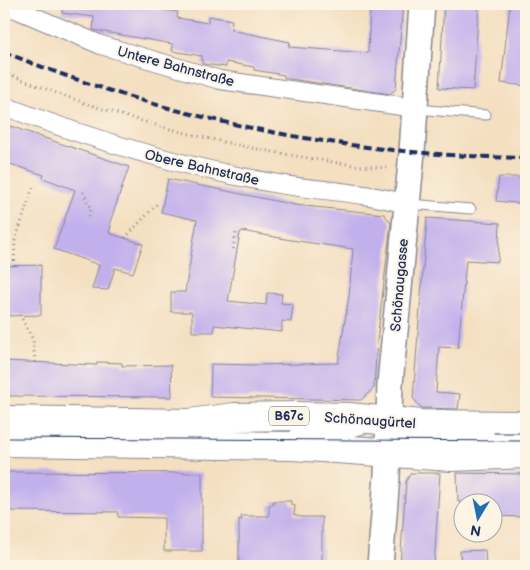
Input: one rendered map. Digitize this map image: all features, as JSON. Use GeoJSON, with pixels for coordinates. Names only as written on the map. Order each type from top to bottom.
{"type":"FeatureCollection","features":[{"type":"Feature","properties":{"kind":"main road","name":"Schönaugasse"},"geometry":{"type":"LineString","coordinates":[[380,566],[386,439],[415,108],[422,4]]}},
{"type":"Feature","properties":{"kind":"main road","name":"Schönaugürtel"},"geometry":{"type":"LineString","coordinates":[[4,420],[189,423],[264,416],[349,417],[386,439]]}},
{"type":"Feature","properties":{"kind":"main road","name":"Schönaugürtel"},"geometry":{"type":"LineString","coordinates":[[386,439],[421,424],[526,425]]}},
{"type":"Feature","properties":{"kind":"main road","name":"Schönaugürtel"},"geometry":{"type":"LineString","coordinates":[[4,442],[386,439],[451,456],[526,454]]}},
{"type":"Feature","properties":{"kind":"street","name":"Untere Bahnstraße"},"geometry":{"type":"LineString","coordinates":[[4,4],[100,45],[220,80],[415,108]]}},
{"type":"Feature","properties":{"kind":"street","name":"Obere Bahnstraße"},"geometry":{"type":"LineString","coordinates":[[4,106],[100,140],[167,160],[278,184],[370,195],[406,204]]}},
{"type":"Feature","properties":{"kind":"lane"},"geometry":{"type":"LineString","coordinates":[[415,108],[486,115]]}},
{"type":"Feature","properties":{"kind":"lane"},"geometry":{"type":"LineString","coordinates":[[406,204],[471,209]]}},
{"type":"Feature","properties":{"kind":"lane"},"geometry":{"type":"LineString","coordinates":[[189,423],[215,430]]}},
{"type":"Feature","properties":{"kind":"lane"},"geometry":{"type":"LineString","coordinates":[[386,439],[526,441]]}},
{"type":"Feature","properties":{"kind":"lane"},"geometry":{"type":"LineString","coordinates":[[289,440],[359,440]]}},
{"type":"Feature","properties":{"kind":"path","name":"Obere Bahnstraße"},"geometry":{"type":"LineString","coordinates":[[4,72],[96,107],[155,126],[239,146],[321,160],[393,168]]}},
{"type":"Feature","properties":{"kind":"path"},"geometry":{"type":"LineString","coordinates":[[14,266],[15,241],[34,184]]}},
{"type":"Feature","properties":{"kind":"path"},"geometry":{"type":"LineString","coordinates":[[83,192],[91,209],[89,218]]}},
{"type":"Feature","properties":{"kind":"path"},"geometry":{"type":"LineString","coordinates":[[125,238],[158,203]]}},
{"type":"Feature","properties":{"kind":"path"},"geometry":{"type":"LineString","coordinates":[[233,249],[236,233]]}},
{"type":"Feature","properties":{"kind":"path"},"geometry":{"type":"LineString","coordinates":[[22,319],[33,340],[34,363]]}},
{"type":"Feature","properties":{"kind":"building"},"geometry":{"type":"Polygon","coordinates":[[[62,4],[150,4],[150,8],[178,12],[177,18],[208,23],[208,16],[232,20],[231,30],[290,42],[289,47],[368,53],[370,4],[403,4],[396,89],[390,94],[284,78],[284,75],[254,70],[254,67],[226,62],[226,67],[202,64],[202,56],[172,51],[173,44],[93,30],[94,17],[62,13],[62,4]]]}},
{"type":"Feature","properties":{"kind":"building"},"geometry":{"type":"Polygon","coordinates":[[[444,4],[479,4],[473,90],[439,88],[444,4]]]}},
{"type":"Feature","properties":{"kind":"building"},"geometry":{"type":"Polygon","coordinates":[[[510,4],[526,4],[526,86],[501,83],[510,4]]]}},
{"type":"Feature","properties":{"kind":"building"},"geometry":{"type":"Polygon","coordinates":[[[4,124],[129,167],[109,225],[111,226],[109,233],[143,244],[133,273],[115,268],[108,290],[92,289],[99,265],[54,249],[75,190],[43,178],[44,175],[4,162],[4,124]]]}},
{"type":"Feature","properties":{"kind":"building"},"geometry":{"type":"Polygon","coordinates":[[[499,177],[526,177],[526,204],[496,201],[499,177]]]}},
{"type":"Feature","properties":{"kind":"building"},"geometry":{"type":"Polygon","coordinates":[[[168,179],[295,205],[384,214],[391,223],[377,341],[374,388],[361,400],[210,397],[211,364],[338,363],[349,296],[353,249],[242,231],[240,233],[228,301],[266,305],[267,293],[282,294],[281,303],[293,304],[291,322],[282,321],[282,332],[214,325],[214,332],[192,332],[192,312],[171,312],[171,292],[185,292],[197,220],[161,212],[168,179]]]}},
{"type":"Feature","properties":{"kind":"building"},"geometry":{"type":"Polygon","coordinates":[[[427,218],[500,223],[498,262],[466,260],[458,348],[439,347],[436,392],[460,394],[458,409],[421,408],[413,398],[427,218]]]}},
{"type":"Feature","properties":{"kind":"building"},"geometry":{"type":"Polygon","coordinates":[[[41,265],[41,315],[4,316],[4,266],[41,265]]]}},
{"type":"Feature","properties":{"kind":"building"},"geometry":{"type":"Polygon","coordinates":[[[4,361],[97,365],[97,362],[122,363],[122,366],[171,365],[172,397],[4,396],[4,361]]]}},
{"type":"Feature","properties":{"kind":"building"},"geometry":{"type":"Polygon","coordinates":[[[4,472],[202,473],[202,551],[164,551],[164,518],[118,517],[118,512],[4,511],[4,472]]]}},
{"type":"Feature","properties":{"kind":"building"},"geometry":{"type":"Polygon","coordinates":[[[411,473],[440,473],[434,566],[400,566],[406,481],[411,473]]]}},
{"type":"Feature","properties":{"kind":"building"},"geometry":{"type":"Polygon","coordinates":[[[457,473],[526,474],[526,517],[502,516],[502,492],[458,492],[457,473]]]}},
{"type":"Feature","properties":{"kind":"building"},"geometry":{"type":"Polygon","coordinates":[[[273,501],[291,501],[291,505],[295,505],[294,515],[300,517],[322,517],[322,566],[239,566],[239,519],[242,520],[241,516],[269,516],[269,505],[273,505],[273,501]]]}},
{"type":"Feature","properties":{"kind":"building"},"geometry":{"type":"Polygon","coordinates":[[[485,550],[486,566],[461,566],[460,551],[485,550]]]}},
{"type":"Feature","properties":{"kind":"tram line"},"geometry":{"type":"LineString","coordinates":[[494,433],[526,433]]}},
{"type":"Feature","properties":{"kind":"tram line"},"geometry":{"type":"LineString","coordinates":[[4,438],[526,441]]}},
{"type":"Feature","properties":{"kind":"railway"},"geometry":{"type":"LineString","coordinates":[[4,52],[67,76],[131,97],[195,115],[260,130],[391,150],[526,158]]}}]}
